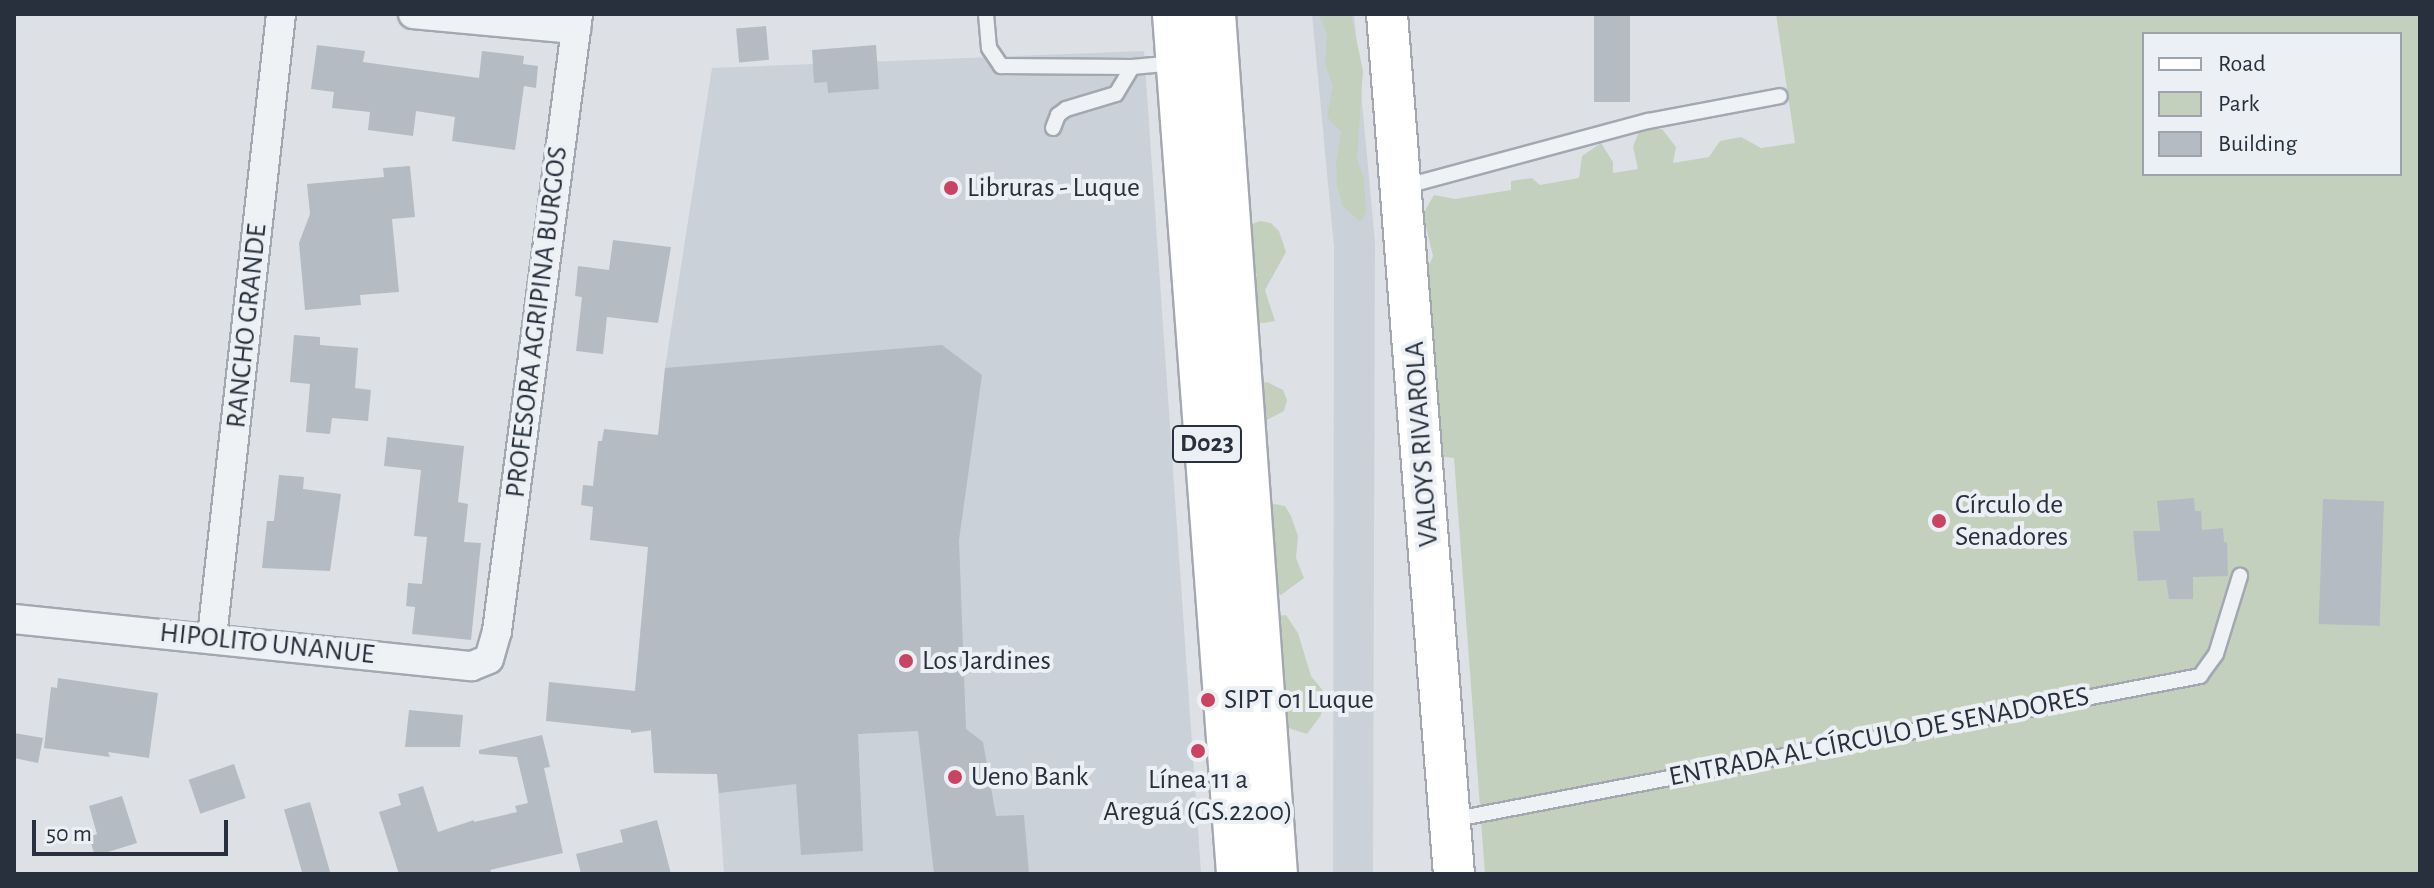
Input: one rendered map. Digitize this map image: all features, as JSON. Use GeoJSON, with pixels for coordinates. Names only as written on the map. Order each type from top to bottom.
{"type":"FeatureCollection","features":[{"type":"Feature","properties":{"kind":"main road","name":"D023"},"geometry":{"type":"LineString","coordinates":[[1175,14],[1239,874]]}},
{"type":"Feature","properties":{"kind":"main road","name":"D023"},"geometry":{"type":"LineString","coordinates":[[1213,14],[1275,874]]}},
{"type":"Feature","properties":{"kind":"street","name":"RANCHO GRANDE"},"geometry":{"type":"LineString","coordinates":[[212,637],[281,14]]}},
{"type":"Feature","properties":{"kind":"street"},"geometry":{"type":"LineString","coordinates":[[413,14],[577,22]]}},
{"type":"Feature","properties":{"kind":"street","name":"VALOYS RIVAROLA"},"geometry":{"type":"LineString","coordinates":[[1387,14],[1454,874]]}},
{"type":"Feature","properties":{"kind":"street","name":"PROFESORA AGRIPINA BURGOS"},"geometry":{"type":"LineString","coordinates":[[497,631],[577,22]]}},
{"type":"Feature","properties":{"kind":"street","name":"HIPOLITO UNANUE"},"geometry":{"type":"LineString","coordinates":[[14,619],[472,666],[489,659],[497,631]]}},
{"type":"Feature","properties":{"kind":"lane"},"geometry":{"type":"LineString","coordinates":[[986,14],[989,48],[1001,66],[1132,67],[1179,63]]}},
{"type":"Feature","properties":{"kind":"lane"},"geometry":{"type":"LineString","coordinates":[[1053,128],[1058,115],[1066,109],[1116,94],[1132,67]]}},
{"type":"Feature","properties":{"kind":"lane"},"geometry":{"type":"LineString","coordinates":[[1402,187],[1648,121],[1780,96]]}},
{"type":"Feature","properties":{"kind":"lane","name":"ENTRADA AL CÍRCULO DE SENADORES"},"geometry":{"type":"LineString","coordinates":[[1451,820],[2200,676],[2216,654],[2240,576]]}},
{"type":"Feature","properties":{"kind":"shaded area"},"geometry":{"type":"Polygon","coordinates":[[[1312,14],[1354,14],[1375,243],[1373,874],[1333,874],[1334,247],[1312,14]]]}},
{"type":"Feature","properties":{"kind":"shaded area"},"geometry":{"type":"Polygon","coordinates":[[[1144,51],[1201,873],[724,874],[717,774],[654,773],[651,731],[631,733],[665,368],[712,68],[1144,51]]]}},
{"type":"Feature","properties":{"kind":"green space"},"geometry":{"type":"Polygon","coordinates":[[[1318,14],[1351,14],[1363,71],[1357,159],[1364,179],[1366,213],[1360,222],[1342,205],[1337,185],[1336,163],[1341,132],[1327,117],[1333,85],[1325,65],[1327,33],[1318,14]]]}},
{"type":"Feature","properties":{"kind":"green space","name":"Círculo de Senadores"},"geometry":{"type":"Polygon","coordinates":[[[1776,14],[2420,14],[2420,874],[1485,874],[1454,458],[1445,457],[1428,444],[1425,275],[1433,256],[1423,214],[1434,195],[1455,199],[1511,190],[1511,181],[1532,178],[1540,185],[1579,178],[1582,156],[1601,143],[1613,162],[1613,173],[1638,169],[1633,147],[1640,128],[1662,129],[1676,147],[1673,163],[1709,157],[1720,141],[1741,137],[1761,148],[1795,143],[1776,14]]]}},
{"type":"Feature","properties":{"kind":"green space"},"geometry":{"type":"Polygon","coordinates":[[[1260,221],[1271,223],[1279,231],[1286,252],[1265,290],[1275,321],[1264,323],[1253,322],[1250,284],[1257,275],[1247,257],[1250,225],[1260,221]]]}},
{"type":"Feature","properties":{"kind":"green space"},"geometry":{"type":"Polygon","coordinates":[[[1267,382],[1283,390],[1287,400],[1284,411],[1265,421],[1260,419],[1261,394],[1262,383],[1267,382]]]}},
{"type":"Feature","properties":{"kind":"green space"},"geometry":{"type":"Polygon","coordinates":[[[1274,504],[1285,506],[1291,516],[1298,536],[1296,558],[1304,578],[1281,595],[1271,590],[1264,509],[1274,504]]]}},
{"type":"Feature","properties":{"kind":"green space"},"geometry":{"type":"Polygon","coordinates":[[[1286,615],[1298,633],[1311,676],[1325,693],[1321,715],[1307,734],[1279,725],[1285,696],[1280,666],[1284,656],[1279,647],[1276,616],[1286,615]]]}},
{"type":"Feature","properties":{"kind":"building"},"geometry":{"type":"Polygon","coordinates":[[[1594,14],[1630,14],[1630,102],[1594,102],[1594,14]]]}},
{"type":"Feature","properties":{"kind":"building"},"geometry":{"type":"Polygon","coordinates":[[[766,26],[769,60],[739,62],[736,29],[766,26]]]}},
{"type":"Feature","properties":{"kind":"building"},"geometry":{"type":"Polygon","coordinates":[[[317,45],[365,51],[363,62],[479,78],[482,51],[524,56],[523,64],[538,66],[536,88],[524,86],[515,150],[452,141],[455,117],[416,111],[413,136],[368,130],[370,112],[332,108],[334,92],[311,89],[317,45]]]}},
{"type":"Feature","properties":{"kind":"building"},"geometry":{"type":"Polygon","coordinates":[[[876,45],[879,89],[828,93],[827,82],[814,83],[812,50],[876,45]]]}},
{"type":"Feature","properties":{"kind":"building"},"geometry":{"type":"Polygon","coordinates":[[[410,166],[415,217],[392,219],[399,292],[360,295],[361,305],[305,310],[299,243],[310,214],[307,184],[384,177],[383,168],[410,166]]]}},
{"type":"Feature","properties":{"kind":"building"},"geometry":{"type":"Polygon","coordinates":[[[613,240],[671,247],[658,323],[607,317],[603,354],[576,351],[582,297],[575,296],[578,266],[609,270],[613,240]]]}},
{"type":"Feature","properties":{"kind":"building"},"geometry":{"type":"Polygon","coordinates":[[[294,335],[320,337],[320,345],[358,348],[355,388],[371,390],[368,421],[332,418],[330,434],[306,432],[310,384],[290,382],[294,335]]]}},
{"type":"Feature","properties":{"kind":"building"},"geometry":{"type":"Polygon","coordinates":[[[942,345],[982,375],[959,540],[966,729],[983,742],[996,816],[1024,815],[1029,874],[934,874],[918,731],[858,734],[863,851],[801,855],[796,784],[719,793],[717,774],[654,773],[651,730],[631,733],[631,730],[546,721],[549,682],[635,691],[648,547],[590,540],[593,507],[581,505],[583,485],[593,486],[598,441],[602,441],[604,429],[658,435],[665,368],[942,345]]]}},
{"type":"Feature","properties":{"kind":"building"},"geometry":{"type":"Polygon","coordinates":[[[387,437],[464,446],[458,502],[468,504],[464,542],[481,543],[471,640],[412,634],[415,607],[406,606],[408,583],[422,584],[427,537],[414,536],[421,470],[384,466],[387,437]]]}},
{"type":"Feature","properties":{"kind":"building"},"geometry":{"type":"Polygon","coordinates":[[[279,475],[304,477],[303,489],[341,494],[330,571],[262,568],[267,521],[274,521],[279,475]]]}},
{"type":"Feature","properties":{"kind":"building"},"geometry":{"type":"Polygon","coordinates":[[[2194,498],[2195,511],[2201,511],[2202,530],[2223,528],[2224,542],[2227,542],[2228,576],[2193,577],[2193,599],[2169,599],[2166,580],[2138,581],[2133,531],[2160,531],[2157,501],[2194,498]]]}},
{"type":"Feature","properties":{"kind":"building"},"geometry":{"type":"Polygon","coordinates":[[[2323,499],[2384,501],[2380,626],[2319,624],[2323,499]]]}},
{"type":"Feature","properties":{"kind":"building"},"geometry":{"type":"Polygon","coordinates":[[[58,678],[158,693],[149,758],[108,752],[110,757],[44,748],[51,687],[57,688],[58,678]]]}},
{"type":"Feature","properties":{"kind":"building"},"geometry":{"type":"Polygon","coordinates":[[[409,710],[463,715],[460,747],[405,747],[409,710]]]}},
{"type":"Feature","properties":{"kind":"building"},"geometry":{"type":"Polygon","coordinates":[[[14,733],[43,738],[38,763],[14,758],[14,733]]]}},
{"type":"Feature","properties":{"kind":"building"},"geometry":{"type":"Polygon","coordinates":[[[542,735],[550,767],[544,768],[563,853],[490,870],[492,874],[399,874],[379,812],[401,805],[398,794],[423,786],[438,832],[474,820],[517,812],[515,806],[528,803],[517,757],[479,754],[479,750],[542,735]]]}},
{"type":"Feature","properties":{"kind":"building"},"geometry":{"type":"Polygon","coordinates":[[[234,764],[246,798],[200,814],[189,780],[234,764]]]}},
{"type":"Feature","properties":{"kind":"building"},"geometry":{"type":"Polygon","coordinates":[[[122,796],[137,843],[95,856],[89,837],[97,834],[89,806],[122,796]]]}},
{"type":"Feature","properties":{"kind":"building"},"geometry":{"type":"Polygon","coordinates":[[[310,802],[331,874],[303,874],[284,809],[310,802]]]}},
{"type":"Feature","properties":{"kind":"building"},"geometry":{"type":"Polygon","coordinates":[[[657,820],[671,874],[581,874],[576,854],[623,842],[620,830],[657,820]]]}},
{"type":"Feature","properties":{"kind":"place","name":"Libruras - Luque"},"geometry":{"type":"Point","coordinates":[951,188]}},
{"type":"Feature","properties":{"kind":"place","name":"Círculo de Senadores"},"geometry":{"type":"Point","coordinates":[1939,521]}},
{"type":"Feature","properties":{"kind":"place","name":"Los Jardines"},"geometry":{"type":"Point","coordinates":[906,661]}},
{"type":"Feature","properties":{"kind":"place","name":"SIPT 01 Luque"},"geometry":{"type":"Point","coordinates":[1208,700]}},
{"type":"Feature","properties":{"kind":"place","name":"Línea 11 a Areguá (GS.2200)"},"geometry":{"type":"Point","coordinates":[1198,751]}},
{"type":"Feature","properties":{"kind":"place","name":"Ueno Bank"},"geometry":{"type":"Point","coordinates":[955,777]}}]}
